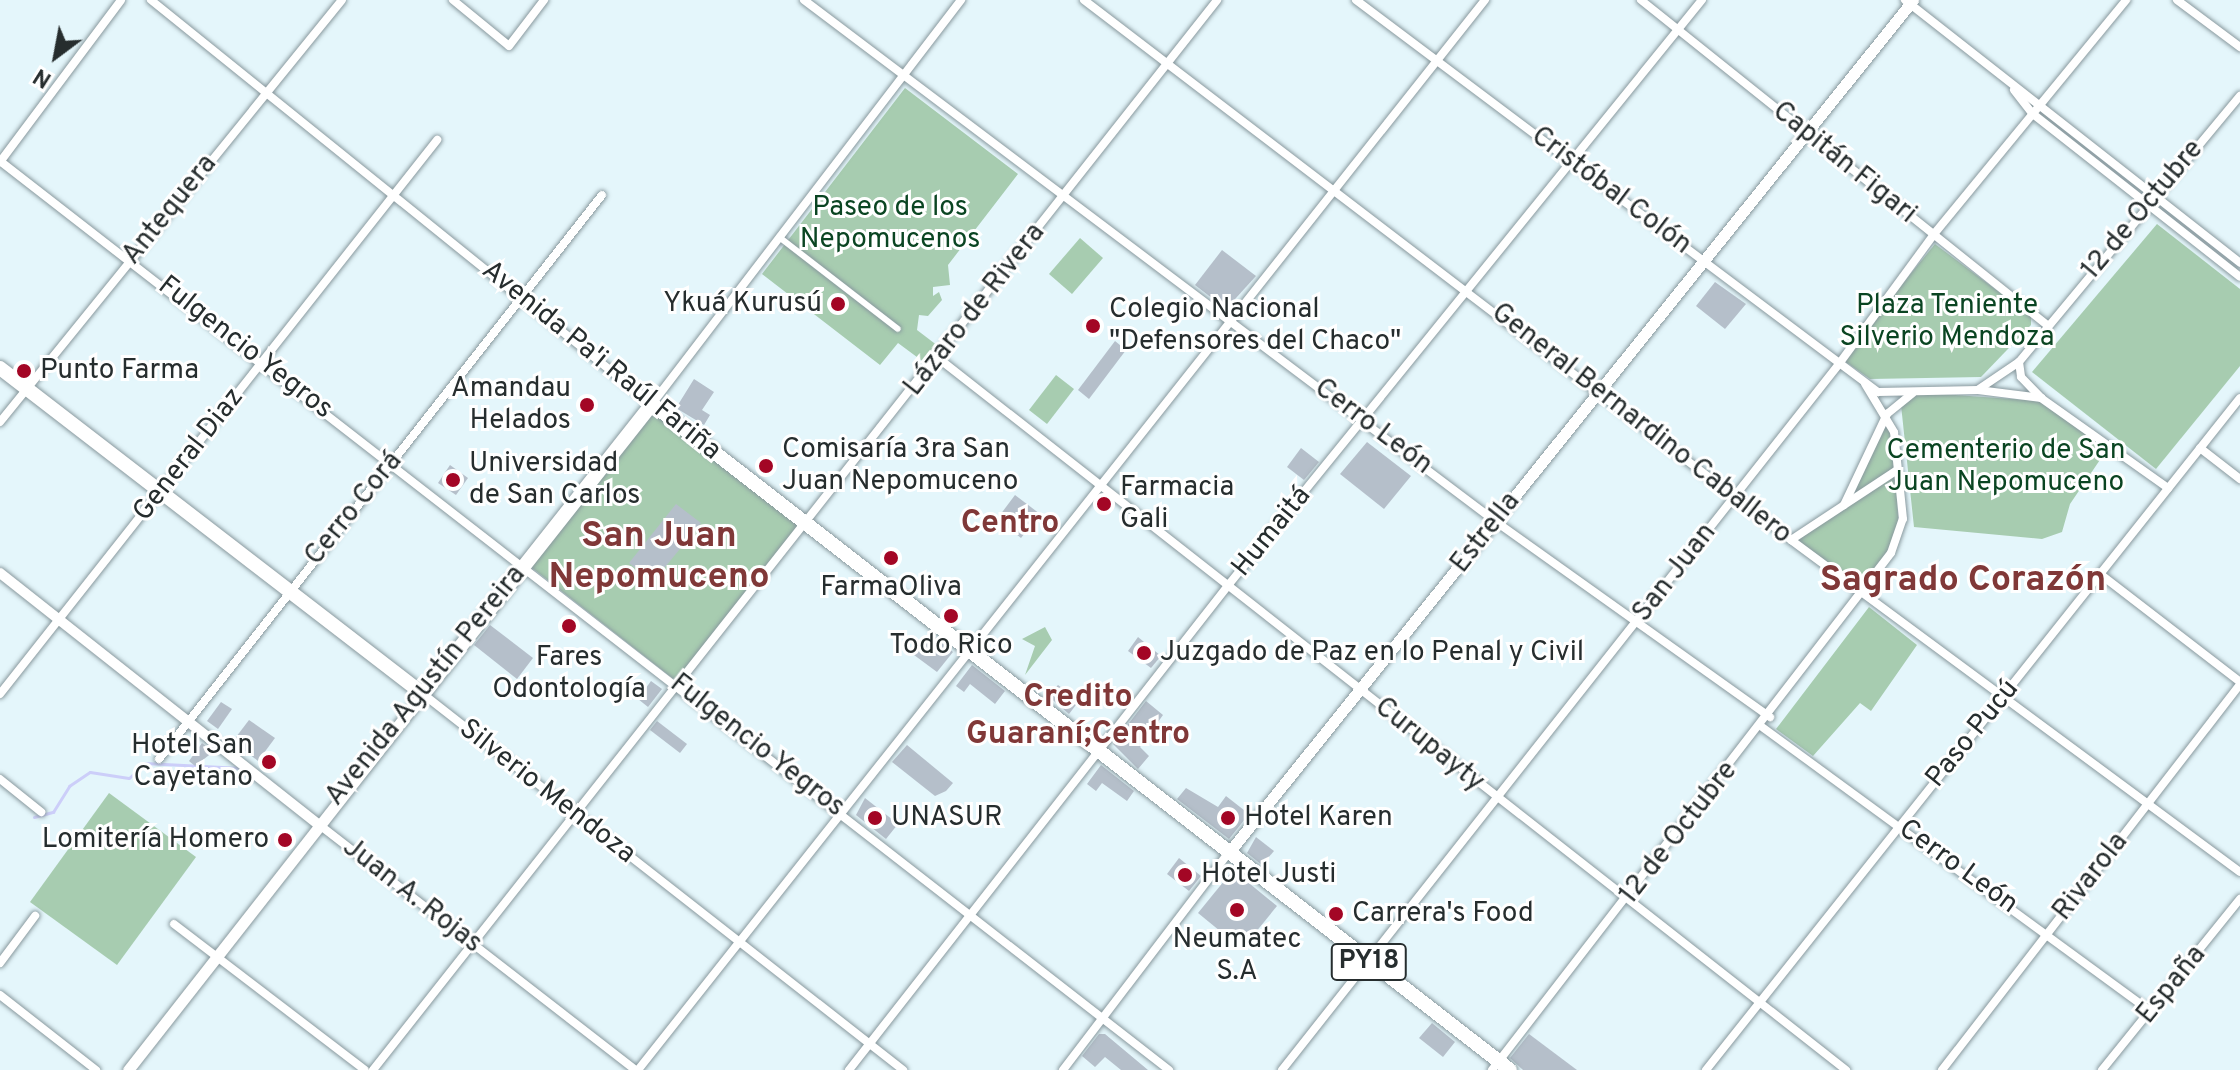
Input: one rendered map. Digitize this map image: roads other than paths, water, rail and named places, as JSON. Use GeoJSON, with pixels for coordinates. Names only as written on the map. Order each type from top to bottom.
{"type":"FeatureCollection","features":[{"type":"Feature","properties":{"kind":"highway","name":"Silverio Mendoza"},"geometry":{"type":"LineString","coordinates":[[0,368],[423,694]]}},
{"type":"Feature","properties":{"kind":"highway","name":"Avenida Pa'i Raúl Fariña"},"geometry":{"type":"LineString","coordinates":[[652,404],[1230,851],[1500,1067]]}},
{"type":"Feature","properties":{"kind":"highway","name":"Avenida Agustín Pereira"},"geometry":{"type":"LineString","coordinates":[[423,694],[652,404]]}},
{"type":"Feature","properties":{"kind":"main road","name":"Estrella"},"geometry":{"type":"LineString","coordinates":[[1230,851],[1363,692],[1495,521],[1706,262],[1909,1]]}},
{"type":"Feature","properties":{"kind":"main road","name":"Avenida Agustín Pereira"},"geometry":{"type":"LineString","coordinates":[[128,1070],[317,823],[423,694]]}},
{"type":"Feature","properties":{"kind":"street"},"geometry":{"type":"LineString","coordinates":[[0,162],[121,0]]}},
{"type":"Feature","properties":{"kind":"street","name":"Avenida Pa'i Raúl Fariña"},"geometry":{"type":"LineString","coordinates":[[151,0],[652,404]]}},
{"type":"Feature","properties":{"kind":"street","name":"Antequera"},"geometry":{"type":"LineString","coordinates":[[0,422],[342,0]]}},
{"type":"Feature","properties":{"kind":"street"},"geometry":{"type":"LineString","coordinates":[[453,0],[509,46],[544,0]]}},
{"type":"Feature","properties":{"kind":"street","name":"Cerro León"},"geometry":{"type":"LineString","coordinates":[[804,0],[1635,625],[1770,717]]}},
{"type":"Feature","properties":{"kind":"street","name":"Avenida Agustín Pereira"},"geometry":{"type":"LineString","coordinates":[[652,404],[961,0]]}},
{"type":"Feature","properties":{"kind":"street","name":"General Bernardino Caballero"},"geometry":{"type":"LineString","coordinates":[[1084,0],[1600,390],[1791,540],[2002,698],[2149,801],[2240,872]]}},
{"type":"Feature","properties":{"kind":"street","name":"Lázaro de Rivera"},"geometry":{"type":"LineString","coordinates":[[373,1070],[573,814],[1065,198],[1217,0]]}},
{"type":"Feature","properties":{"kind":"street","name":"Cristóbal Colón"},"geometry":{"type":"LineString","coordinates":[[1356,0],[1865,384]]}},
{"type":"Feature","properties":{"kind":"street"},"geometry":{"type":"LineString","coordinates":[[637,1070],[742,943],[969,649],[1337,192],[1485,0]]}},
{"type":"Feature","properties":{"kind":"street","name":"Capitán Figari"},"geometry":{"type":"LineString","coordinates":[[1641,0],[2047,325]]}},
{"type":"Feature","properties":{"kind":"street","name":"Humaitá"},"geometry":{"type":"LineString","coordinates":[[849,1070],[1230,583],[1702,0]]}},
{"type":"Feature","properties":{"kind":"street","name":"San Juan"},"geometry":{"type":"LineString","coordinates":[[1282,1070],[1369,962],[1494,797],[1635,625],[1839,364],[1934,234],[2126,0]]}},
{"type":"Feature","properties":{"kind":"street"},"geometry":{"type":"LineString","coordinates":[[2177,0],[2240,47]]}},
{"type":"Feature","properties":{"kind":"street"},"geometry":{"type":"LineString","coordinates":[[1909,1],[2240,263]]}},
{"type":"Feature","properties":{"kind":"street"},"geometry":{"type":"LineString","coordinates":[[2009,83],[2033,114],[2240,277]]}},
{"type":"Feature","properties":{"kind":"street","name":"12 de Octubre"},"geometry":{"type":"LineString","coordinates":[[1978,390],[2019,362],[2240,96]]}},
{"type":"Feature","properties":{"kind":"street","name":"General Diaz"},"geometry":{"type":"LineString","coordinates":[[0,694],[437,140]]}},
{"type":"Feature","properties":{"kind":"street","name":"Fulgencio Yegros"},"geometry":{"type":"LineString","coordinates":[[0,162],[525,563],[1169,1070]]}},
{"type":"Feature","properties":{"kind":"street","name":"Cerro Corá"},"geometry":{"type":"LineString","coordinates":[[159,759],[602,195]]}},
{"type":"Feature","properties":{"kind":"street"},"geometry":{"type":"LineString","coordinates":[[779,237],[898,329]]}},
{"type":"Feature","properties":{"kind":"street","name":"Curupayty"},"geometry":{"type":"LineString","coordinates":[[938,358],[1230,583],[1494,797],[1846,1070]]}},
{"type":"Feature","properties":{"kind":"street"},"geometry":{"type":"LineString","coordinates":[[2019,362],[2021,377],[2041,398],[2168,488]]}},
{"type":"Feature","properties":{"kind":"street"},"geometry":{"type":"LineString","coordinates":[[1865,384],[1892,394],[1978,390],[2041,398]]}},
{"type":"Feature","properties":{"kind":"street"},"geometry":{"type":"LineString","coordinates":[[1865,384],[1887,414]]}},
{"type":"Feature","properties":{"kind":"street"},"geometry":{"type":"LineString","coordinates":[[1844,505],[1887,414],[1913,393]]}},
{"type":"Feature","properties":{"kind":"street","name":"Paso Pucú"},"geometry":{"type":"LineString","coordinates":[[1706,1070],[2240,398]]}},
{"type":"Feature","properties":{"kind":"street","name":"12 de Octubre"},"geometry":{"type":"LineString","coordinates":[[1500,1067],[1770,717],[1863,593],[1899,537],[1897,470],[1887,414]]}},
{"type":"Feature","properties":{"kind":"street"},"geometry":{"type":"LineString","coordinates":[[2200,448],[2240,479]]}},
{"type":"Feature","properties":{"kind":"street"},"geometry":{"type":"LineString","coordinates":[[1791,540],[1897,470]]}},
{"type":"Feature","properties":{"kind":"street","name":"Juan A. Rojas"},"geometry":{"type":"LineString","coordinates":[[0,573],[637,1070]]}},
{"type":"Feature","properties":{"kind":"street"},"geometry":{"type":"LineString","coordinates":[[2100,574],[2240,684]]}},
{"type":"Feature","properties":{"kind":"street","name":"Rivarola"},"geometry":{"type":"LineString","coordinates":[[1942,1070],[2240,684]]}},
{"type":"Feature","properties":{"kind":"street","name":"Silverio Mendoza"},"geometry":{"type":"LineString","coordinates":[[423,694],[903,1070]]}},
{"type":"Feature","properties":{"kind":"street","name":"Cerro León"},"geometry":{"type":"LineString","coordinates":[[1762,727],[2048,933],[2151,1012]]}},
{"type":"Feature","properties":{"kind":"street"},"geometry":{"type":"LineString","coordinates":[[0,779],[41,812]]}},
{"type":"Feature","properties":{"kind":"street","name":"Estrella"},"geometry":{"type":"LineString","coordinates":[[1063,1070],[1230,851]]}},
{"type":"Feature","properties":{"kind":"street","name":"España"},"geometry":{"type":"LineString","coordinates":[[2102,1070],[2240,899]]}},
{"type":"Feature","properties":{"kind":"street"},"geometry":{"type":"LineString","coordinates":[[0,963],[35,916]]}},
{"type":"Feature","properties":{"kind":"street"},"geometry":{"type":"LineString","coordinates":[[174,924],[365,1070]]}},
{"type":"Feature","properties":{"kind":"street"},"geometry":{"type":"LineString","coordinates":[[0,995],[96,1070]]}},
{"type":"Feature","properties":{"kind":"waterway"},"geometry":{"type":"LineString","coordinates":[[34,817],[53,812],[69,786],[90,772],[129,778],[145,763],[241,768]]}},
{"type":"Feature","properties":{"kind":"place","name":"Ykuá Kurusú"},"geometry":{"type":"Point","coordinates":[838,304]}},
{"type":"Feature","properties":{"kind":"place","name":"Colegio Nacional \"Defensores del Chaco\""},"geometry":{"type":"Point","coordinates":[1093,326]}},
{"type":"Feature","properties":{"kind":"place","name":"Punto Farma"},"geometry":{"type":"Point","coordinates":[24,371]}},
{"type":"Feature","properties":{"kind":"place","name":"Amandau Helados"},"geometry":{"type":"Point","coordinates":[587,405]}},
{"type":"Feature","properties":{"kind":"place","name":"Comisaría 3ra San Juan Nepomuceno"},"geometry":{"type":"Point","coordinates":[766,466]}},
{"type":"Feature","properties":{"kind":"place","name":"Universidad de San Carlos"},"geometry":{"type":"Point","coordinates":[453,480]}},
{"type":"Feature","properties":{"kind":"place","name":"Farmacia Gali"},"geometry":{"type":"Point","coordinates":[1104,504]}},
{"type":"Feature","properties":{"kind":"place","name":"FarmaOliva"},"geometry":{"type":"Point","coordinates":[891,558]}},
{"type":"Feature","properties":{"kind":"place","name":"Todo Rico"},"geometry":{"type":"Point","coordinates":[951,616]}},
{"type":"Feature","properties":{"kind":"place","name":"Fares Odontología"},"geometry":{"type":"Point","coordinates":[569,626]}},
{"type":"Feature","properties":{"kind":"place","name":"Juzgado de Paz en lo Penal y Civil"},"geometry":{"type":"Point","coordinates":[1144,653]}},
{"type":"Feature","properties":{"kind":"place","name":"Hotel San Cayetano"},"geometry":{"type":"Point","coordinates":[269,762]}},
{"type":"Feature","properties":{"kind":"place","name":"UNASUR"},"geometry":{"type":"Point","coordinates":[875,818]}},
{"type":"Feature","properties":{"kind":"place","name":"Hotel Karen"},"geometry":{"type":"Point","coordinates":[1228,818]}},
{"type":"Feature","properties":{"kind":"place","name":"Lomitería Homero"},"geometry":{"type":"Point","coordinates":[285,840]}},
{"type":"Feature","properties":{"kind":"place","name":"Hotel Justi"},"geometry":{"type":"Point","coordinates":[1185,875]}},
{"type":"Feature","properties":{"kind":"place","name":"Neumatec S.A"},"geometry":{"type":"Point","coordinates":[1237,910]}},
{"type":"Feature","properties":{"kind":"place","name":"Carrera's Food"},"geometry":{"type":"Point","coordinates":[1336,914]}},
{"type":"Feature","properties":{"kind":"district","name":"Centro"},"geometry":{"type":"Point","coordinates":[1010,524]}},
{"type":"Feature","properties":{"kind":"district","name":"San Juan Nepomuceno"},"geometry":{"type":"Point","coordinates":[659,558]}},
{"type":"Feature","properties":{"kind":"district","name":"Sagrado Corazón"},"geometry":{"type":"Point","coordinates":[1963,582]}},
{"type":"Feature","properties":{"kind":"district","name":"Credito Guaraní;Centro"},"geometry":{"type":"Point","coordinates":[1078,718]}},
{"type":"Feature","properties":{"kind":"park label","name":"Paseo de los Nepomucenos"},"geometry":{"type":"Point","coordinates":[890,224]}},
{"type":"Feature","properties":{"kind":"park label","name":"Plaza Teniente Silverio Mendoza"},"geometry":{"type":"Point","coordinates":[1947,322]}},
{"type":"Feature","properties":{"kind":"park label","name":"Cementerio de San Juan Nepomuceno"},"geometry":{"type":"Point","coordinates":[2006,467]}}]}
